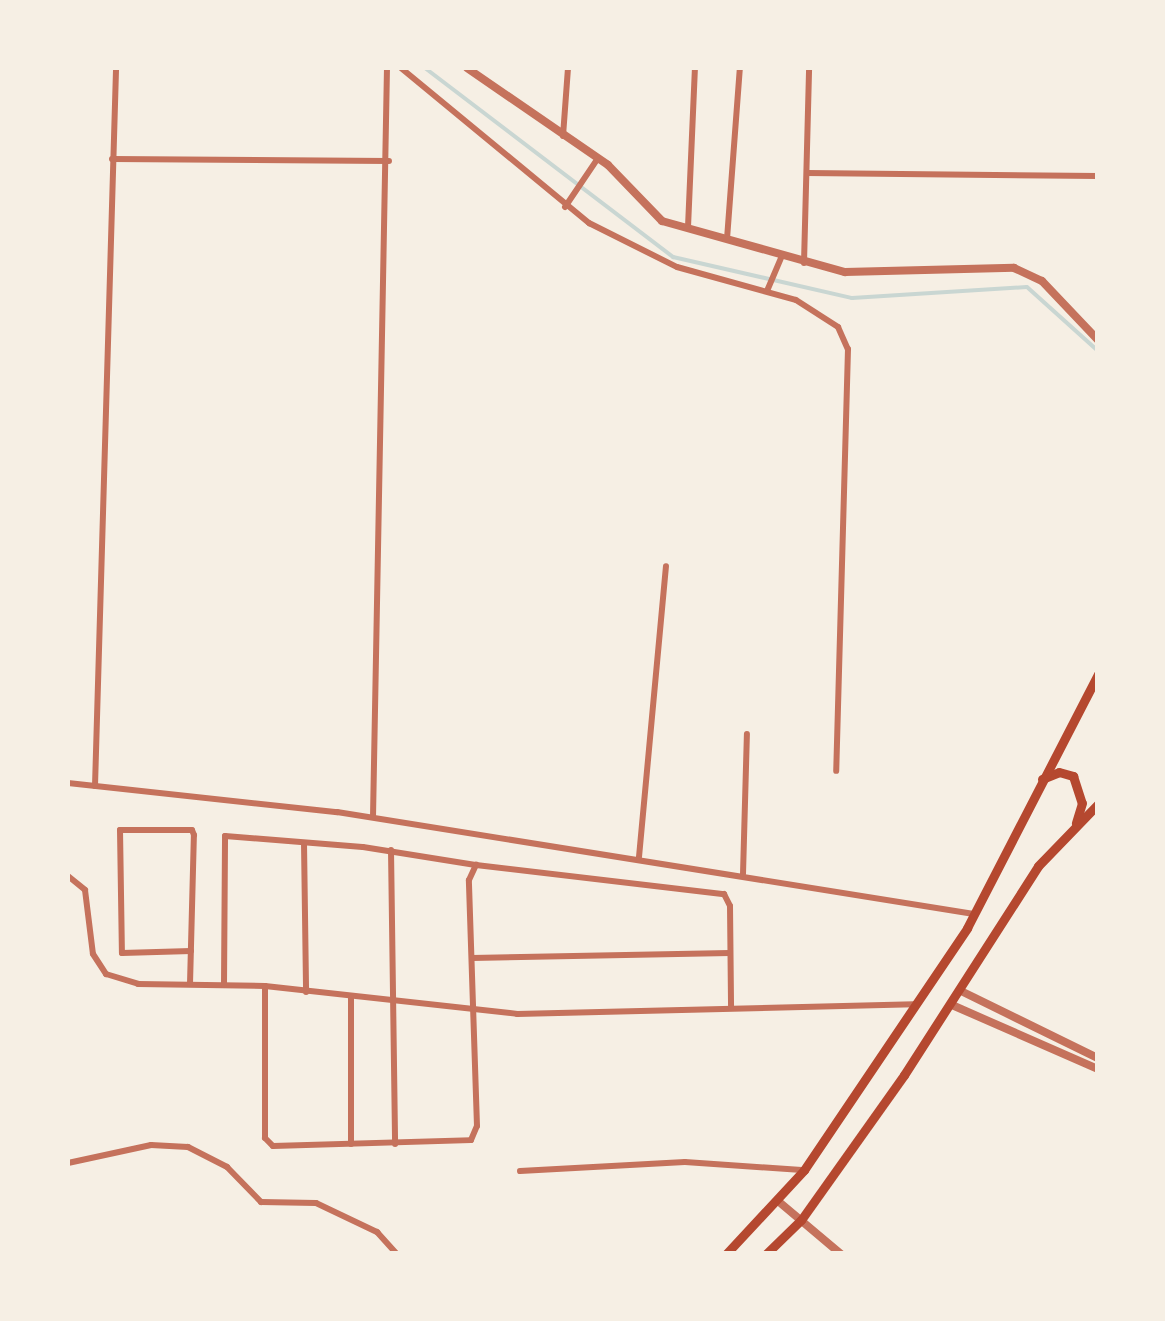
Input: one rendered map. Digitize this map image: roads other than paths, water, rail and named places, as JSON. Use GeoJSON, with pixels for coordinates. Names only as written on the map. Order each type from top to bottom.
{"type":"FeatureCollection","features":[{"type":"Feature","properties":{"kind":"main road"},"geometry":{"type":"LineString","coordinates":[[726,1254],[804,1170],[974,914],[1098,674]]}},
{"type":"Feature","properties":{"kind":"main road"},"geometry":{"type":"LineString","coordinates":[[1042,779],[1059,772],[1073,776],[1082,803],[1075,827]]}},
{"type":"Feature","properties":{"kind":"main road"},"geometry":{"type":"LineString","coordinates":[[766,1254],[801,1220],[952,1005],[1038,866],[1098,804]]}},
{"type":"Feature","properties":{"kind":"street"},"geometry":{"type":"LineString","coordinates":[[95,786],[116,68]]}},
{"type":"Feature","properties":{"kind":"street"},"geometry":{"type":"LineString","coordinates":[[374,818],[389,162],[387,68]]}},
{"type":"Feature","properties":{"kind":"street"},"geometry":{"type":"LineString","coordinates":[[401,68],[565,207],[661,260],[769,287],[826,317],[848,350],[836,771]]}},
{"type":"Feature","properties":{"kind":"street"},"geometry":{"type":"LineString","coordinates":[[467,68],[563,136],[651,213],[780,262],[868,276],[1014,268],[1042,281],[1098,340]]}},
{"type":"Feature","properties":{"kind":"street"},"geometry":{"type":"LineString","coordinates":[[563,136],[568,68]]}},
{"type":"Feature","properties":{"kind":"street"},"geometry":{"type":"LineString","coordinates":[[688,227],[695,68]]}},
{"type":"Feature","properties":{"kind":"street"},"geometry":{"type":"LineString","coordinates":[[727,239],[740,68]]}},
{"type":"Feature","properties":{"kind":"street"},"geometry":{"type":"LineString","coordinates":[[804,264],[809,68]]}},
{"type":"Feature","properties":{"kind":"street"},"geometry":{"type":"LineString","coordinates":[[112,158],[389,162]]}},
{"type":"Feature","properties":{"kind":"street"},"geometry":{"type":"LineString","coordinates":[[565,207],[595,162]]}},
{"type":"Feature","properties":{"kind":"street"},"geometry":{"type":"LineString","coordinates":[[807,174],[1098,176]]}},
{"type":"Feature","properties":{"kind":"street"},"geometry":{"type":"LineString","coordinates":[[769,287],[780,262]]}},
{"type":"Feature","properties":{"kind":"street"},"geometry":{"type":"LineString","coordinates":[[639,858],[666,566]]}},
{"type":"Feature","properties":{"kind":"street"},"geometry":{"type":"LineString","coordinates":[[743,874],[747,734]]}},
{"type":"Feature","properties":{"kind":"street"},"geometry":{"type":"LineString","coordinates":[[68,783],[374,818],[743,874],[974,914]]}},
{"type":"Feature","properties":{"kind":"street"},"geometry":{"type":"LineString","coordinates":[[190,984],[191,951],[192,830],[120,830],[122,953],[191,951]]}},
{"type":"Feature","properties":{"kind":"street"},"geometry":{"type":"LineString","coordinates":[[224,984],[225,836],[391,850],[476,865],[724,894],[730,906],[731,1008]]}},
{"type":"Feature","properties":{"kind":"street"},"geometry":{"type":"LineString","coordinates":[[304,842],[306,992]]}},
{"type":"Feature","properties":{"kind":"street"},"geometry":{"type":"LineString","coordinates":[[391,850],[390,1000],[396,1144]]}},
{"type":"Feature","properties":{"kind":"street"},"geometry":{"type":"LineString","coordinates":[[265,986],[266,1143],[464,1143],[476,1133],[469,880],[476,865]]}},
{"type":"Feature","properties":{"kind":"street"},"geometry":{"type":"LineString","coordinates":[[68,876],[82,882],[88,939],[106,974],[138,984],[265,986],[474,1010],[914,1004]]}},
{"type":"Feature","properties":{"kind":"street"},"geometry":{"type":"LineString","coordinates":[[472,958],[730,954]]}},
{"type":"Feature","properties":{"kind":"street"},"geometry":{"type":"LineString","coordinates":[[961,991],[1098,1058]]}},
{"type":"Feature","properties":{"kind":"street"},"geometry":{"type":"LineString","coordinates":[[351,997],[351,1144]]}},
{"type":"Feature","properties":{"kind":"street"},"geometry":{"type":"LineString","coordinates":[[952,1005],[1098,1069]]}},
{"type":"Feature","properties":{"kind":"street"},"geometry":{"type":"LineString","coordinates":[[68,1162],[151,1145],[188,1147],[227,1167],[261,1202],[316,1203],[377,1232],[397,1254]]}},
{"type":"Feature","properties":{"kind":"street"},"geometry":{"type":"LineString","coordinates":[[520,1171],[685,1162],[804,1170]]}},
{"type":"Feature","properties":{"kind":"street"},"geometry":{"type":"LineString","coordinates":[[778,1201],[841,1254]]}},
{"type":"Feature","properties":{"kind":"waterway"},"geometry":{"type":"LineString","coordinates":[[425,68],[673,257],[852,298],[1027,287],[1098,351]]}}]}
